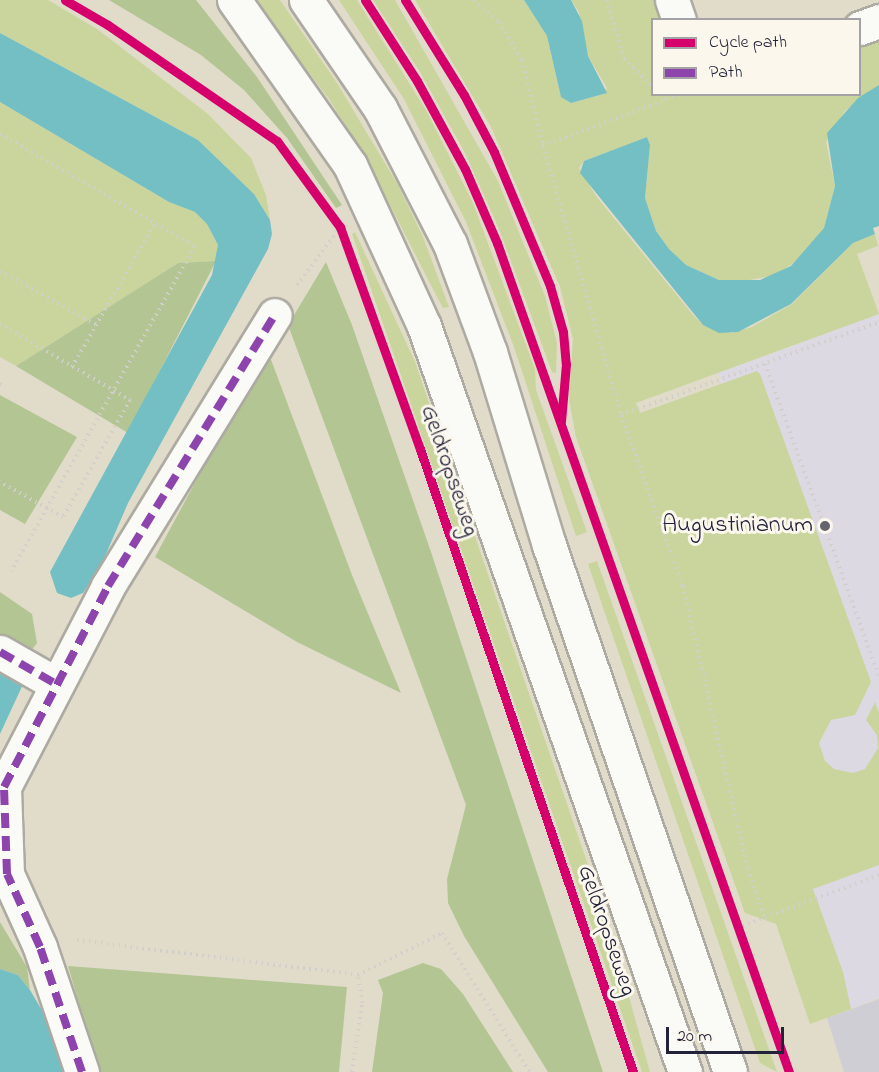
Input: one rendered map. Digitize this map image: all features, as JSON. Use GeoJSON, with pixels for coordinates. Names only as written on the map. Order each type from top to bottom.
{"type":"FeatureCollection","features":[{"type":"Feature","properties":{"kind":"main road","name":"Geldropseweg"},"geometry":{"type":"LineString","coordinates":[[234,0],[350,165],[424,326],[685,1072]]}},
{"type":"Feature","properties":{"kind":"main road"},"geometry":{"type":"LineString","coordinates":[[306,0],[380,108],[450,244],[490,352],[549,545],[730,1072]]}},
{"type":"Feature","properties":{"kind":"main road"},"geometry":{"type":"LineString","coordinates":[[672,0],[678,18]]}},
{"type":"Feature","properties":{"kind":"main road"},"geometry":{"type":"LineString","coordinates":[[861,28],[879,21]]}},
{"type":"Feature","properties":{"kind":"main road"},"geometry":{"type":"LineString","coordinates":[[82,1072],[34,935],[7,873],[4,787],[108,586],[275,315]]}},
{"type":"Feature","properties":{"kind":"main road"},"geometry":{"type":"LineString","coordinates":[[0,652],[56,684]]}},
{"type":"Feature","properties":{"kind":"path"},"geometry":{"type":"LineString","coordinates":[[474,0],[499,22],[517,47],[543,146],[621,414],[683,586],[748,869],[765,918]]}},
{"type":"Feature","properties":{"kind":"path"},"geometry":{"type":"LineString","coordinates":[[607,0],[624,59],[651,85]]}},
{"type":"Feature","properties":{"kind":"path"},"geometry":{"type":"LineString","coordinates":[[662,96],[665,100]]}},
{"type":"Feature","properties":{"kind":"path"},"geometry":{"type":"LineString","coordinates":[[543,146],[675,96]]}},
{"type":"Feature","properties":{"kind":"path"},"geometry":{"type":"LineString","coordinates":[[0,134],[195,246],[11,572]]}},
{"type":"Feature","properties":{"kind":"path"},"geometry":{"type":"LineString","coordinates":[[275,315],[342,232],[365,199]]}},
{"type":"Feature","properties":{"kind":"path"},"geometry":{"type":"LineString","coordinates":[[334,217],[342,232]]}},
{"type":"Feature","properties":{"kind":"path"},"geometry":{"type":"LineString","coordinates":[[72,367],[155,223]]}},
{"type":"Feature","properties":{"kind":"path"},"geometry":{"type":"LineString","coordinates":[[0,271],[97,326]]}},
{"type":"Feature","properties":{"kind":"path"},"geometry":{"type":"LineString","coordinates":[[621,414],[879,322]]}},
{"type":"Feature","properties":{"kind":"path"},"geometry":{"type":"LineString","coordinates":[[0,324],[130,400],[63,517],[0,482]]}},
{"type":"Feature","properties":{"kind":"path"},"geometry":{"type":"LineString","coordinates":[[765,364],[879,676]]}},
{"type":"Feature","properties":{"kind":"path"},"geometry":{"type":"LineString","coordinates":[[737,928],[879,875]]}},
{"type":"Feature","properties":{"kind":"path"},"geometry":{"type":"LineString","coordinates":[[733,917],[741,939]]}},
{"type":"Feature","properties":{"kind":"path"},"geometry":{"type":"LineString","coordinates":[[34,935],[358,975],[442,933],[530,1072]]}},
{"type":"Feature","properties":{"kind":"path"},"geometry":{"type":"LineString","coordinates":[[352,1072],[362,1003],[358,975]]}},
{"type":"Feature","properties":{"kind":"shaded area","name":"Augustinianum"},"geometry":{"type":"Polygon","coordinates":[[[879,314],[879,998],[851,1009],[781,822],[824,680],[718,373],[879,314]]]}},
{"type":"Feature","properties":{"kind":"shaded area"},"geometry":{"type":"Polygon","coordinates":[[[879,999],[879,1072],[844,1072],[827,1018],[879,999]]]}},
{"type":"Feature","properties":{"kind":"green space"},"geometry":{"type":"Polygon","coordinates":[[[0,0],[48,0],[97,29],[208,114],[251,158],[266,195],[270,220],[254,194],[198,140],[0,33],[0,0]]]}},
{"type":"Feature","properties":{"kind":"green space"},"geometry":{"type":"Polygon","coordinates":[[[109,0],[196,0],[257,77],[342,205],[336,208],[287,138],[244,90],[201,55],[109,0]]]}},
{"type":"Feature","properties":{"kind":"green space"},"geometry":{"type":"Polygon","coordinates":[[[254,0],[280,0],[337,83],[398,185],[423,237],[449,307],[443,308],[365,156],[329,99],[254,0]]]}},
{"type":"Feature","properties":{"kind":"green space"},"geometry":{"type":"Polygon","coordinates":[[[339,0],[357,0],[426,110],[473,203],[535,369],[536,390],[587,532],[576,536],[514,347],[466,222],[404,99],[339,0]]]}},
{"type":"Feature","properties":{"kind":"green space"},"geometry":{"type":"Polygon","coordinates":[[[373,0],[395,0],[498,181],[545,296],[557,343],[556,373],[552,372],[499,229],[465,153],[420,72],[373,0]]]}},
{"type":"Feature","properties":{"kind":"green space"},"geometry":{"type":"Polygon","coordinates":[[[415,0],[524,0],[547,36],[561,97],[571,103],[604,94],[607,88],[588,56],[579,12],[571,0],[654,0],[661,18],[651,18],[651,96],[861,96],[861,46],[879,38],[879,85],[845,111],[826,142],[835,186],[824,228],[805,255],[776,275],[739,282],[719,280],[686,265],[669,249],[656,231],[645,198],[650,145],[647,137],[584,161],[579,168],[596,196],[693,315],[703,325],[731,333],[752,327],[792,304],[853,243],[875,234],[878,246],[857,254],[879,314],[636,403],[640,413],[757,371],[760,374],[871,682],[855,715],[831,720],[819,743],[825,761],[834,769],[853,773],[865,769],[878,748],[877,735],[866,720],[875,702],[879,713],[879,865],[813,889],[843,972],[851,1009],[810,1024],[776,924],[745,913],[576,437],[569,400],[573,339],[560,287],[491,127],[415,0]]]}},
{"type":"Feature","properties":{"kind":"green space"},"geometry":{"type":"Polygon","coordinates":[[[0,102],[169,202],[195,212],[207,224],[218,245],[216,261],[178,263],[16,366],[0,357],[0,102]]]}},
{"type":"Feature","properties":{"kind":"green space"},"geometry":{"type":"Polygon","coordinates":[[[355,232],[415,362],[610,929],[650,1072],[642,1072],[352,234],[355,232]]]}},
{"type":"Feature","properties":{"kind":"green space"},"geometry":{"type":"Polygon","coordinates":[[[216,261],[128,433],[16,366],[178,263],[216,261]]]}},
{"type":"Feature","properties":{"kind":"green space"},"geometry":{"type":"Polygon","coordinates":[[[326,262],[352,325],[430,549],[603,1072],[548,1072],[464,936],[448,903],[447,879],[466,805],[288,325],[326,262]]]}},
{"type":"Feature","properties":{"kind":"green space"},"geometry":{"type":"Polygon","coordinates":[[[267,349],[352,575],[401,693],[297,642],[155,557],[267,349]]]}},
{"type":"Feature","properties":{"kind":"green space"},"geometry":{"type":"Polygon","coordinates":[[[0,395],[77,437],[25,524],[0,510],[0,395]]]}},
{"type":"Feature","properties":{"kind":"green space"},"geometry":{"type":"Polygon","coordinates":[[[597,561],[777,1072],[760,1063],[588,564],[597,561]]]}},
{"type":"Feature","properties":{"kind":"green space"},"geometry":{"type":"Polygon","coordinates":[[[0,592],[32,614],[37,643],[30,652],[0,638],[0,592]]]}},
{"type":"Feature","properties":{"kind":"green space"},"geometry":{"type":"Polygon","coordinates":[[[0,922],[27,967],[30,990],[18,975],[0,969],[0,922]]]}},
{"type":"Feature","properties":{"kind":"green space"},"geometry":{"type":"Polygon","coordinates":[[[423,963],[441,969],[463,994],[513,1072],[372,1072],[383,993],[378,980],[423,963]]]}},
{"type":"Feature","properties":{"kind":"green space"},"geometry":{"type":"Polygon","coordinates":[[[68,966],[347,987],[339,1072],[99,1072],[68,966]]]}},
{"type":"Feature","properties":{"kind":"water"},"geometry":{"type":"Polygon","coordinates":[[[524,0],[571,0],[582,21],[588,56],[607,93],[571,103],[561,97],[547,36],[524,0]]]}},
{"type":"Feature","properties":{"kind":"water"},"geometry":{"type":"Polygon","coordinates":[[[0,33],[198,140],[254,194],[270,220],[272,234],[268,249],[128,503],[100,568],[83,593],[71,598],[57,593],[50,572],[212,275],[218,245],[207,224],[195,212],[169,202],[0,102],[0,33]]]}},
{"type":"Feature","properties":{"kind":"water"},"geometry":{"type":"Polygon","coordinates":[[[879,85],[879,226],[873,228],[875,234],[853,243],[791,304],[738,332],[719,333],[703,325],[580,173],[584,161],[647,137],[650,145],[645,198],[656,231],[669,249],[686,265],[719,280],[760,280],[791,266],[824,228],[835,186],[827,133],[858,98],[879,85]]]}},
{"type":"Feature","properties":{"kind":"water"},"geometry":{"type":"Polygon","coordinates":[[[3,671],[25,680],[0,734],[0,675],[3,671]]]}},
{"type":"Feature","properties":{"kind":"water"},"geometry":{"type":"Polygon","coordinates":[[[0,969],[18,975],[30,990],[53,1029],[68,1072],[0,1072],[0,969]]]}},
{"type":"Feature","properties":{"kind":"marked path"},"geometry":{"type":"LineString","coordinates":[[82,1072],[40,947],[7,874],[4,787],[108,586],[275,315]]}},
{"type":"Feature","properties":{"kind":"marked path"},"geometry":{"type":"LineString","coordinates":[[0,652],[56,684]]}},
{"type":"Feature","properties":{"kind":"cycle path"},"geometry":{"type":"LineString","coordinates":[[65,0],[108,25],[277,141],[340,227],[420,449],[633,1072]]}},
{"type":"Feature","properties":{"kind":"cycle path"},"geometry":{"type":"LineString","coordinates":[[365,0],[417,81],[465,169],[497,243],[789,1072]]}},
{"type":"Feature","properties":{"kind":"cycle path"},"geometry":{"type":"LineString","coordinates":[[405,0],[464,95],[494,152],[550,286],[563,332],[566,364],[561,421]]}},
{"type":"Feature","properties":{"kind":"place","name":"Augustinianum"},"geometry":{"type":"Point","coordinates":[825,526]}}]}
